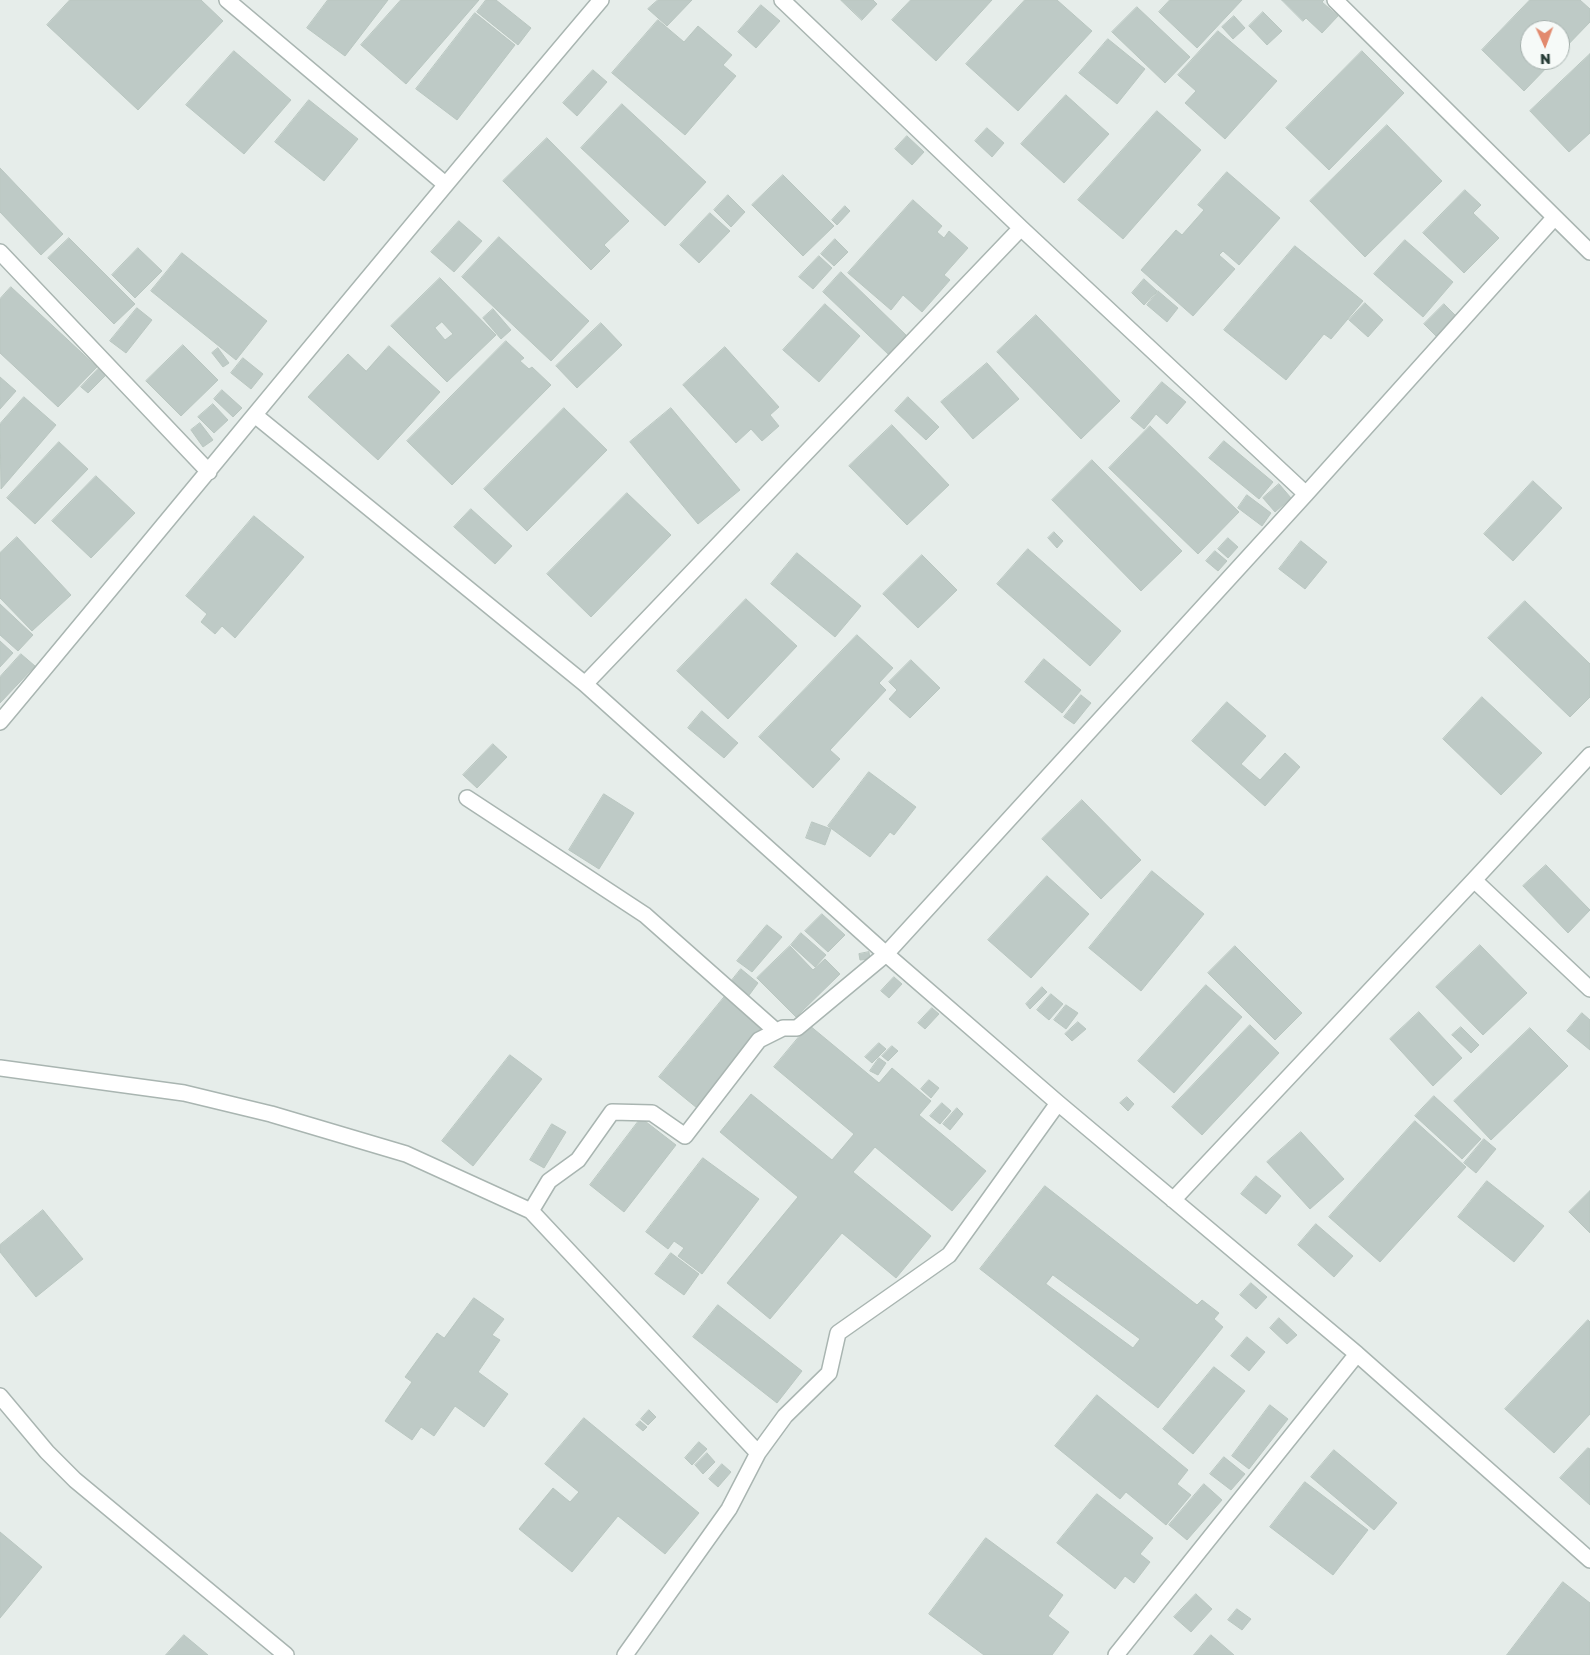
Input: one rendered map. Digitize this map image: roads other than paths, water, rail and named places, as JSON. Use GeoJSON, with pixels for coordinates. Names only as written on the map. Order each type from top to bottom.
{"type":"FeatureCollection","features":[{"type":"Feature","properties":{"kind":"street"},"geometry":{"type":"LineString","coordinates":[[227,0],[445,184]]}},
{"type":"Feature","properties":{"kind":"street"},"geometry":{"type":"LineString","coordinates":[[0,722],[256,416],[445,184],[601,0]]}},
{"type":"Feature","properties":{"kind":"street"},"geometry":{"type":"LineString","coordinates":[[782,0],[1021,228],[1306,494]]}},
{"type":"Feature","properties":{"kind":"street"},"geometry":{"type":"LineString","coordinates":[[1335,0],[1590,252]]}},
{"type":"Feature","properties":{"kind":"street"},"geometry":{"type":"LineString","coordinates":[[531,1211],[549,1181],[578,1160],[612,1112],[652,1113],[685,1136],[759,1040],[783,1028],[797,1028],[886,954],[1306,494],[1554,218]]}},
{"type":"Feature","properties":{"kind":"street"},"geometry":{"type":"LineString","coordinates":[[585,684],[1021,228]]}},
{"type":"Feature","properties":{"kind":"street"},"geometry":{"type":"LineString","coordinates":[[0,252],[209,472]]}},
{"type":"Feature","properties":{"kind":"street"},"geometry":{"type":"LineString","coordinates":[[256,416],[585,684],[886,954],[1058,1103],[1357,1354],[1590,1560]]}},
{"type":"Feature","properties":{"kind":"street"},"geometry":{"type":"LineString","coordinates":[[1173,1200],[1590,755]]}},
{"type":"Feature","properties":{"kind":"street"},"geometry":{"type":"LineString","coordinates":[[467,798],[646,914],[776,1031]]}},
{"type":"Feature","properties":{"kind":"street"},"geometry":{"type":"LineString","coordinates":[[1474,880],[1590,989]]}},
{"type":"Feature","properties":{"kind":"street"},"geometry":{"type":"LineString","coordinates":[[0,1068],[184,1093],[271,1114],[406,1154],[531,1211],[758,1453]]}},
{"type":"Feature","properties":{"kind":"street"},"geometry":{"type":"LineString","coordinates":[[625,1655],[729,1509],[758,1453],[785,1416],[829,1373],[838,1333],[949,1255],[1058,1103]]}},
{"type":"Feature","properties":{"kind":"street"},"geometry":{"type":"LineString","coordinates":[[1116,1655],[1357,1354]]}},
{"type":"Feature","properties":{"kind":"street"},"geometry":{"type":"LineString","coordinates":[[0,1396],[47,1452],[75,1480],[286,1655]]}}]}
